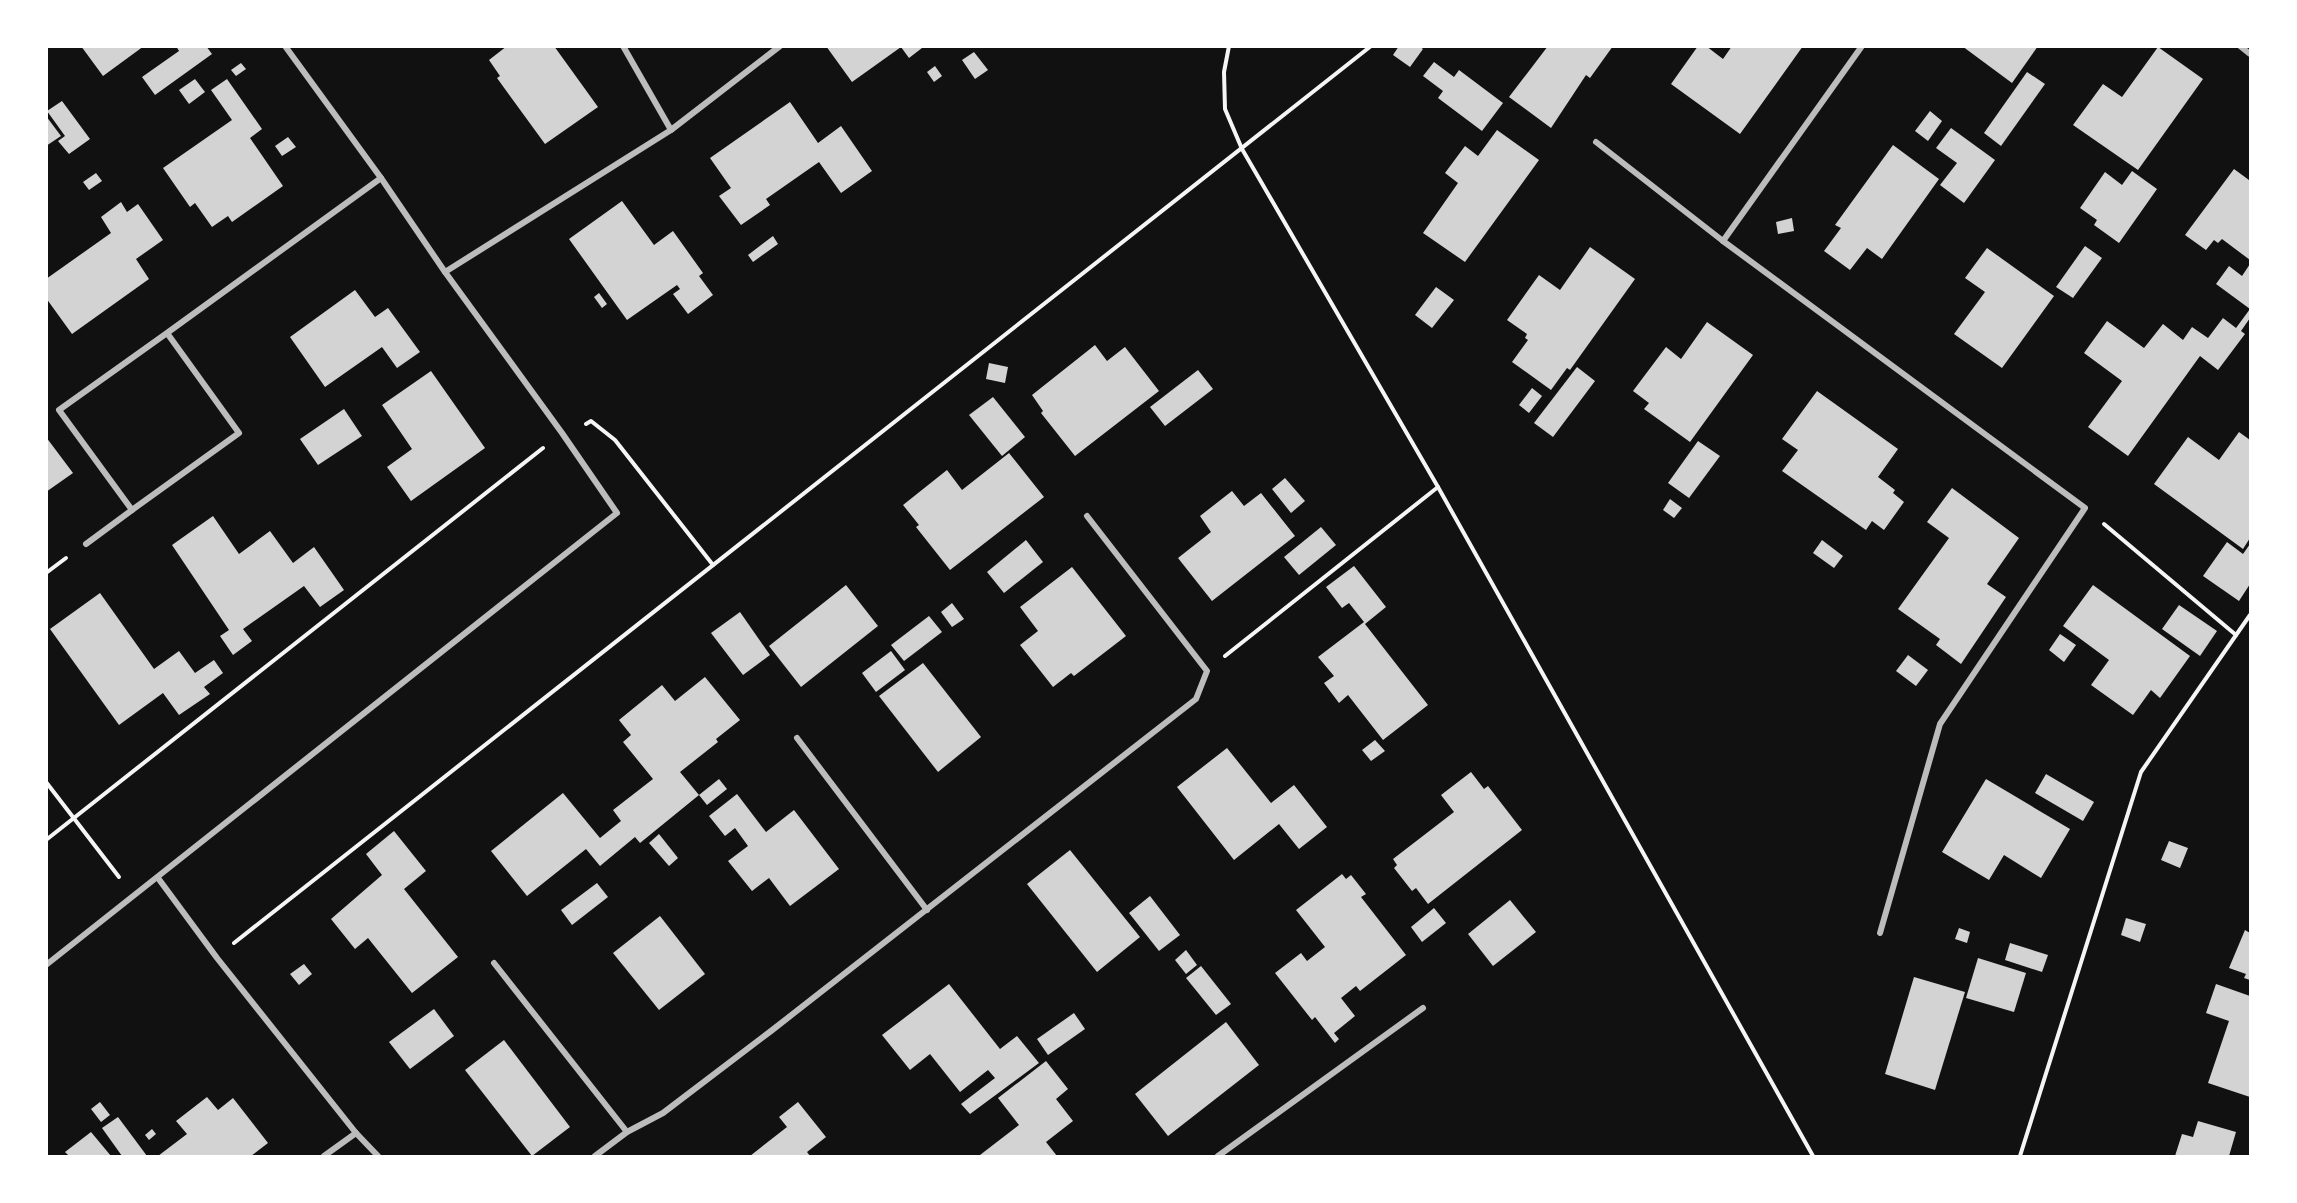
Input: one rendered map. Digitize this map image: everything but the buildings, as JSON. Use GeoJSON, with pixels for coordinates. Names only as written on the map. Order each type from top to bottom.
{"type":"FeatureCollection","features":[{"type":"Feature","properties":{"kind":"street"},"geometry":{"type":"LineString","coordinates":[[46,965],[617,513],[285,46]]}},
{"type":"Feature","properties":{"kind":"street"},"geometry":{"type":"LineString","coordinates":[[623,46],[671,130]]}},
{"type":"Feature","properties":{"kind":"street"},"geometry":{"type":"LineString","coordinates":[[445,272],[671,130],[780,46]]}},
{"type":"Feature","properties":{"kind":"street"},"geometry":{"type":"LineString","coordinates":[[1723,241],[1862,46]]}},
{"type":"Feature","properties":{"kind":"street"},"geometry":{"type":"LineString","coordinates":[[2240,46],[2250,54]]}},
{"type":"Feature","properties":{"kind":"street"},"geometry":{"type":"LineString","coordinates":[[1596,142],[1723,241],[2085,508],[1940,724],[1880,933]]}},
{"type":"Feature","properties":{"kind":"street"},"geometry":{"type":"LineString","coordinates":[[132,510],[59,410],[381,178]]}},
{"type":"Feature","properties":{"kind":"street"},"geometry":{"type":"LineString","coordinates":[[86,544],[239,433],[166,333]]}},
{"type":"Feature","properties":{"kind":"street"},"geometry":{"type":"LineString","coordinates":[[595,1156],[627,1131],[663,1113],[1196,699],[1207,671],[1087,516]]}},
{"type":"Feature","properties":{"kind":"street"},"geometry":{"type":"LineString","coordinates":[[797,738],[927,910]]}},
{"type":"Feature","properties":{"kind":"street"},"geometry":{"type":"LineString","coordinates":[[158,878],[217,957],[356,1132],[378,1156]]}},
{"type":"Feature","properties":{"kind":"street"},"geometry":{"type":"LineString","coordinates":[[494,963],[627,1131]]}},
{"type":"Feature","properties":{"kind":"street"},"geometry":{"type":"LineString","coordinates":[[1218,1156],[1423,1008]]}},
{"type":"Feature","properties":{"kind":"street"},"geometry":{"type":"LineString","coordinates":[[324,1156],[356,1132]]}},
{"type":"Feature","properties":{"kind":"path"},"geometry":{"type":"LineString","coordinates":[[1229,46],[1224,72],[1226,109],[1242,149],[1438,487],[1813,1156]]}},
{"type":"Feature","properties":{"kind":"path"},"geometry":{"type":"LineString","coordinates":[[217,957],[1371,46]]}},
{"type":"Feature","properties":{"kind":"path"},"geometry":{"type":"LineString","coordinates":[[46,840],[562,433],[591,422],[615,440],[712,565]]}},
{"type":"Feature","properties":{"kind":"path"},"geometry":{"type":"LineString","coordinates":[[1207,671],[1438,487]]}},
{"type":"Feature","properties":{"kind":"path"},"geometry":{"type":"LineString","coordinates":[[2085,508],[2236,635]]}},
{"type":"Feature","properties":{"kind":"path"},"geometry":{"type":"LineString","coordinates":[[2020,1156],[2141,771],[2250,615]]}},
{"type":"Feature","properties":{"kind":"path"},"geometry":{"type":"LineString","coordinates":[[46,782],[134,897]]}}]}
